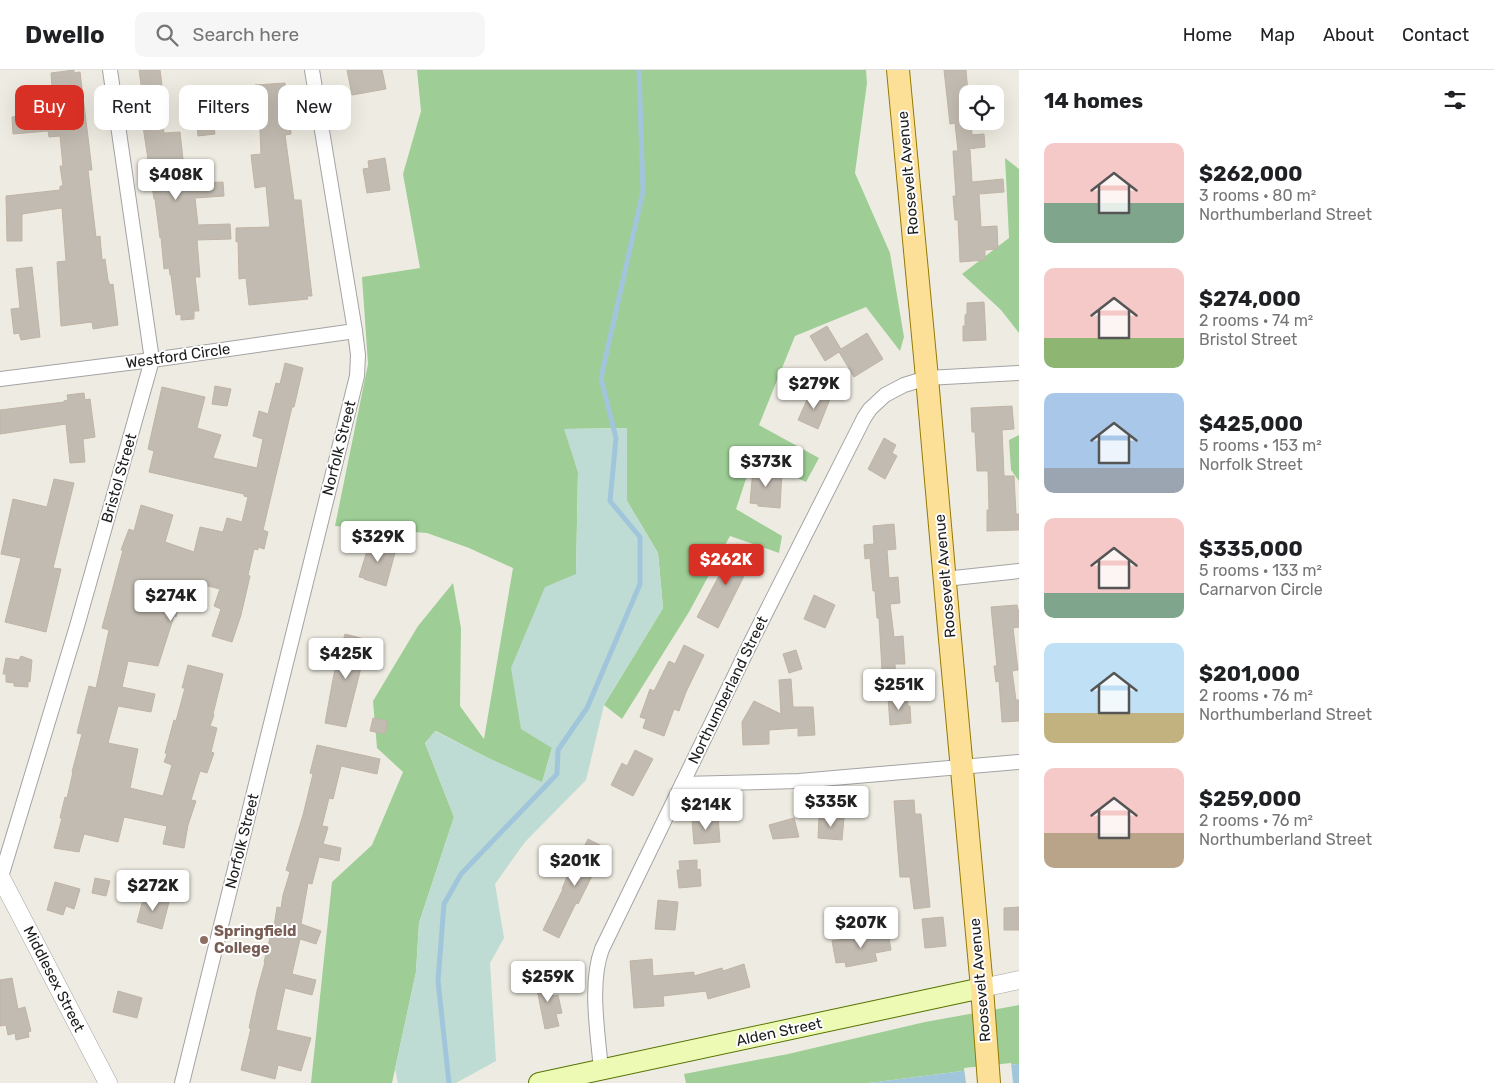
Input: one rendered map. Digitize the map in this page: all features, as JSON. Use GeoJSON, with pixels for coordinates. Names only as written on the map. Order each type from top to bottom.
{"type":"FeatureCollection","features":[{"type":"Feature","properties":{"kind":"main road","name":"Roosevelt Avenue"},"geometry":{"type":"LineString","coordinates":[[898,70],[928,378],[989,1083]]}},
{"type":"Feature","properties":{"kind":"main road","name":"Alden Street"},"geometry":{"type":"LineString","coordinates":[[539,1083],[982,988]]}},
{"type":"Feature","properties":{"kind":"street","name":"Bristol Street"},"geometry":{"type":"LineString","coordinates":[[0,876],[77,626],[152,360],[110,70]]}},
{"type":"Feature","properties":{"kind":"street","name":"Norfolk Street"},"geometry":{"type":"LineString","coordinates":[[182,1083],[357,376],[358,355],[355,331],[312,70]]}},
{"type":"Feature","properties":{"kind":"street","name":"Westford Circle"},"geometry":{"type":"LineString","coordinates":[[0,379],[152,360],[355,331]]}},
{"type":"Feature","properties":{"kind":"street","name":"Northumberland Street"},"geometry":{"type":"LineString","coordinates":[[600,1070],[596,995],[599,957],[753,638],[864,418],[877,402],[894,389],[928,378],[1019,373]]}},
{"type":"Feature","properties":{"kind":"street"},"geometry":{"type":"LineString","coordinates":[[945,579],[1019,571]]}},
{"type":"Feature","properties":{"kind":"street"},"geometry":{"type":"LineString","coordinates":[[682,784],[799,781],[1019,762]]}},
{"type":"Feature","properties":{"kind":"street","name":"Middlesex Street"},"geometry":{"type":"LineString","coordinates":[[0,876],[108,1083]]}},
{"type":"Feature","properties":{"kind":"street","name":"Alden Street"},"geometry":{"type":"LineString","coordinates":[[982,988],[1019,980]]}},
{"type":"Feature","properties":{"kind":"green space"},"geometry":{"type":"Polygon","coordinates":[[[417,70],[866,70],[867,83],[855,173],[890,253],[904,337],[900,351],[866,307],[795,336],[759,425],[819,458],[806,482],[753,458],[736,509],[782,536],[779,553],[730,536],[689,612],[622,719],[604,705],[663,608],[658,553],[627,501],[627,428],[565,429],[578,472],[576,574],[552,748],[542,783],[436,731],[425,743],[454,817],[419,923],[416,972],[392,1083],[311,1083],[332,882],[372,845],[403,772],[377,748],[373,701],[418,626],[453,583],[461,628],[460,706],[484,739],[513,568],[469,548],[427,533],[335,526],[368,364],[362,277],[420,268],[403,174],[421,111],[417,70]]]}},
{"type":"Feature","properties":{"kind":"green space"},"geometry":{"type":"Polygon","coordinates":[[[1005,158],[1019,169],[1019,333],[1001,310],[962,274],[1009,238],[1005,158]]]}},
{"type":"Feature","properties":{"kind":"green space"},"geometry":{"type":"Polygon","coordinates":[[[1019,435],[1019,481],[1011,470],[1009,440],[1019,435]]]}},
{"type":"Feature","properties":{"kind":"green space"},"geometry":{"type":"Polygon","coordinates":[[[1019,1005],[1019,1064],[869,1083],[686,1083],[684,1074],[788,1054],[925,1022],[1019,1005]]]}},
{"type":"Feature","properties":{"kind":"shaded area"},"geometry":{"type":"Polygon","coordinates":[[[627,428],[627,501],[658,553],[663,608],[604,705],[586,780],[525,842],[495,884],[504,938],[490,963],[496,1061],[456,1083],[398,1083],[395,1069],[416,972],[419,923],[454,817],[425,743],[435,731],[488,758],[542,782],[552,748],[521,729],[511,668],[545,587],[576,574],[578,472],[564,429],[627,428]]]}},
{"type":"Feature","properties":{"kind":"shaded area"},"geometry":{"type":"Polygon","coordinates":[[[1019,1064],[1019,1083],[869,1083],[1019,1064]]]}},
{"type":"Feature","properties":{"kind":"pier"},"geometry":{"type":"Polygon","coordinates":[[[1011,1063],[1013,1083],[966,1083],[964,1068],[1011,1063]]]}},
{"type":"Feature","properties":{"kind":"building"},"geometry":{"type":"Polygon","coordinates":[[[74,70],[74,73],[80,72],[82,85],[52,85],[51,73],[74,70]]]}},
{"type":"Feature","properties":{"kind":"building"},"geometry":{"type":"Polygon","coordinates":[[[139,70],[160,70],[162,85],[141,85],[139,70]]]}},
{"type":"Feature","properties":{"kind":"building"},"geometry":{"type":"Polygon","coordinates":[[[347,70],[382,70],[386,89],[352,95],[347,70]]]}},
{"type":"Feature","properties":{"kind":"building"},"geometry":{"type":"Polygon","coordinates":[[[944,70],[966,70],[967,85],[959,85],[959,130],[972,130],[972,135],[984,134],[985,147],[968,149],[970,150],[972,182],[1003,179],[1004,192],[979,194],[981,227],[997,226],[998,249],[985,250],[985,260],[960,262],[958,220],[955,220],[953,196],[956,196],[953,151],[958,151],[955,123],[950,124],[944,70]]]}},
{"type":"Feature","properties":{"kind":"building"},"geometry":{"type":"Polygon","coordinates":[[[285,83],[285,85],[278,85],[278,130],[291,130],[291,134],[285,135],[294,200],[301,200],[312,296],[307,296],[308,299],[249,305],[246,278],[239,279],[236,228],[270,227],[266,186],[255,188],[251,155],[261,154],[260,130],[268,130],[268,85],[255,85],[285,83]]]}},
{"type":"Feature","properties":{"kind":"building"},"geometry":{"type":"Polygon","coordinates":[[[84,105],[92,170],[88,170],[96,237],[100,236],[102,260],[105,259],[110,285],[113,284],[118,325],[93,329],[92,322],[61,326],[57,262],[66,261],[62,208],[22,214],[22,241],[7,241],[6,196],[60,190],[60,186],[63,186],[60,166],[63,166],[60,136],[49,137],[48,131],[13,134],[12,117],[15,117],[15,130],[84,130],[84,105]]]}},
{"type":"Feature","properties":{"kind":"building"},"geometry":{"type":"Polygon","coordinates":[[[144,130],[163,130],[164,133],[180,132],[184,168],[189,167],[192,183],[223,182],[224,196],[195,198],[198,225],[230,224],[231,239],[197,240],[200,277],[195,277],[199,311],[194,311],[194,319],[181,320],[181,314],[176,315],[171,275],[169,268],[164,269],[161,237],[144,130]]]}},
{"type":"Feature","properties":{"kind":"building"},"geometry":{"type":"Polygon","coordinates":[[[198,130],[214,130],[215,134],[198,136],[198,130]]]}},
{"type":"Feature","properties":{"kind":"building"},"geometry":{"type":"Polygon","coordinates":[[[385,158],[390,190],[367,193],[363,169],[369,168],[368,161],[385,158]]]}},
{"type":"Feature","properties":{"kind":"building"},"geometry":{"type":"Polygon","coordinates":[[[32,267],[40,337],[21,340],[19,333],[14,334],[11,309],[20,308],[16,269],[32,267]]]}},
{"type":"Feature","properties":{"kind":"building"},"geometry":{"type":"Polygon","coordinates":[[[984,302],[986,340],[963,341],[963,326],[965,326],[967,303],[984,302]]]}},
{"type":"Feature","properties":{"kind":"building"},"geometry":{"type":"Polygon","coordinates":[[[827,326],[841,349],[867,333],[883,359],[854,377],[839,352],[825,361],[810,336],[827,326]]]}},
{"type":"Feature","properties":{"kind":"building"},"geometry":{"type":"Polygon","coordinates":[[[285,363],[303,368],[263,530],[268,532],[264,549],[258,547],[258,550],[254,549],[241,615],[232,642],[212,636],[221,609],[214,606],[220,589],[184,580],[176,617],[174,616],[158,666],[128,661],[122,687],[155,694],[151,712],[118,706],[108,743],[138,749],[130,788],[163,796],[172,765],[164,762],[167,754],[165,753],[185,688],[182,688],[188,665],[223,674],[210,726],[217,728],[211,752],[214,753],[207,773],[200,771],[191,800],[196,801],[188,825],[184,848],[163,844],[167,826],[124,817],[118,842],[84,834],[79,852],[54,848],[82,734],[77,733],[85,701],[89,686],[96,688],[109,630],[102,628],[123,550],[121,550],[129,529],[134,531],[141,505],[173,515],[165,542],[194,552],[200,527],[223,532],[227,518],[242,522],[248,497],[244,496],[244,494],[149,472],[154,451],[148,449],[162,387],[205,397],[197,428],[221,435],[213,458],[257,468],[263,439],[253,436],[259,411],[268,414],[276,383],[280,384],[285,363]]]}},
{"type":"Feature","properties":{"kind":"building"},"geometry":{"type":"Polygon","coordinates":[[[215,386],[231,389],[227,406],[212,404],[215,386]]]}},
{"type":"Feature","properties":{"kind":"building"},"geometry":{"type":"Polygon","coordinates":[[[811,391],[830,399],[818,429],[798,420],[811,391]]]}},
{"type":"Feature","properties":{"kind":"building"},"geometry":{"type":"Polygon","coordinates":[[[84,393],[85,400],[90,399],[95,437],[83,439],[85,462],[70,463],[66,424],[0,434],[0,410],[64,402],[68,400],[67,395],[84,393]]]}},
{"type":"Feature","properties":{"kind":"building"},"geometry":{"type":"Polygon","coordinates":[[[1012,406],[1014,429],[1002,430],[1004,476],[1014,476],[1016,514],[1019,514],[1019,530],[987,531],[987,510],[989,510],[988,471],[977,471],[975,432],[972,432],[971,408],[1012,406]]]}},
{"type":"Feature","properties":{"kind":"building"},"geometry":{"type":"Polygon","coordinates":[[[884,438],[896,445],[892,453],[897,456],[885,479],[868,469],[884,438]]]}},
{"type":"Feature","properties":{"kind":"building"},"geometry":{"type":"Polygon","coordinates":[[[753,469],[782,471],[780,508],[758,506],[758,504],[750,503],[753,469]]]}},
{"type":"Feature","properties":{"kind":"building"},"geometry":{"type":"Polygon","coordinates":[[[54,479],[74,483],[53,568],[61,569],[46,632],[5,622],[21,558],[1,554],[13,499],[47,507],[54,479]]]}},
{"type":"Feature","properties":{"kind":"building"},"geometry":{"type":"Polygon","coordinates":[[[894,524],[896,549],[887,550],[889,578],[898,577],[900,603],[890,604],[894,637],[903,636],[905,664],[895,664],[896,682],[879,683],[879,670],[882,670],[879,618],[877,618],[870,558],[865,559],[864,545],[874,544],[873,526],[894,524]]]}},
{"type":"Feature","properties":{"kind":"building"},"geometry":{"type":"Polygon","coordinates":[[[370,541],[396,549],[386,586],[359,577],[370,541]]]}},
{"type":"Feature","properties":{"kind":"building"},"geometry":{"type":"Polygon","coordinates":[[[736,544],[755,554],[718,628],[697,617],[736,544]]]}},
{"type":"Feature","properties":{"kind":"building"},"geometry":{"type":"Polygon","coordinates":[[[814,595],[835,605],[825,628],[804,619],[814,595]]]}},
{"type":"Feature","properties":{"kind":"building"},"geometry":{"type":"Polygon","coordinates":[[[1017,605],[1019,610],[1019,627],[1013,628],[1018,670],[1012,671],[1016,700],[1019,700],[1019,721],[1002,722],[999,681],[996,682],[994,666],[997,666],[991,607],[1017,605]]]}},
{"type":"Feature","properties":{"kind":"building"},"geometry":{"type":"Polygon","coordinates":[[[345,634],[368,640],[346,727],[325,723],[334,674],[345,634]]]}},
{"type":"Feature","properties":{"kind":"building"},"geometry":{"type":"Polygon","coordinates":[[[684,645],[704,655],[679,711],[674,709],[664,736],[643,728],[646,719],[640,717],[650,689],[654,691],[669,661],[675,664],[684,645]]]}},
{"type":"Feature","properties":{"kind":"building"},"geometry":{"type":"Polygon","coordinates":[[[796,650],[802,669],[789,673],[783,654],[796,650]]]}},
{"type":"Feature","properties":{"kind":"building"},"geometry":{"type":"Polygon","coordinates":[[[21,656],[32,660],[28,687],[14,686],[14,683],[6,682],[6,674],[3,674],[6,658],[19,660],[21,656]]]}},
{"type":"Feature","properties":{"kind":"building"},"geometry":{"type":"Polygon","coordinates":[[[791,679],[793,707],[813,707],[815,735],[798,736],[798,728],[769,730],[769,744],[743,745],[742,722],[754,701],[781,714],[779,680],[791,679]]]}},
{"type":"Feature","properties":{"kind":"building"},"geometry":{"type":"Polygon","coordinates":[[[907,696],[908,706],[910,706],[911,723],[890,725],[888,698],[907,696]]]}},
{"type":"Feature","properties":{"kind":"building"},"geometry":{"type":"Polygon","coordinates":[[[373,718],[388,721],[385,734],[370,731],[373,718]]]}},
{"type":"Feature","properties":{"kind":"building"},"geometry":{"type":"Polygon","coordinates":[[[317,745],[380,759],[377,774],[341,766],[333,799],[329,798],[322,826],[328,827],[323,844],[341,848],[339,861],[319,857],[312,884],[308,883],[301,924],[321,931],[316,944],[300,939],[292,974],[316,980],[312,995],[285,988],[276,1030],[311,1038],[301,1071],[278,1065],[275,1079],[241,1070],[257,991],[270,938],[272,939],[277,907],[281,908],[290,872],[286,870],[313,774],[310,773],[317,745]]]}},
{"type":"Feature","properties":{"kind":"building"},"geometry":{"type":"Polygon","coordinates":[[[635,750],[653,759],[633,796],[611,785],[622,763],[627,766],[635,750]]]}},
{"type":"Feature","properties":{"kind":"building"},"geometry":{"type":"Polygon","coordinates":[[[914,800],[915,814],[921,814],[930,907],[914,909],[910,877],[900,877],[894,801],[914,800]]]}},
{"type":"Feature","properties":{"kind":"building"},"geometry":{"type":"Polygon","coordinates":[[[819,816],[844,818],[842,840],[818,838],[819,816]]]}},
{"type":"Feature","properties":{"kind":"building"},"geometry":{"type":"Polygon","coordinates":[[[718,817],[720,842],[694,844],[692,819],[718,817]]]}},
{"type":"Feature","properties":{"kind":"building"},"geometry":{"type":"Polygon","coordinates":[[[794,818],[799,837],[773,839],[769,825],[794,818]]]}},
{"type":"Feature","properties":{"kind":"building"},"geometry":{"type":"Polygon","coordinates":[[[588,839],[606,848],[559,938],[543,930],[563,889],[568,874],[570,875],[588,839]]]}},
{"type":"Feature","properties":{"kind":"building"},"geometry":{"type":"Polygon","coordinates":[[[697,860],[697,870],[700,869],[701,886],[679,888],[677,870],[680,870],[679,861],[697,860]]]}},
{"type":"Feature","properties":{"kind":"building"},"geometry":{"type":"Polygon","coordinates":[[[95,878],[110,881],[106,896],[92,893],[95,878]]]}},
{"type":"Feature","properties":{"kind":"building"},"geometry":{"type":"Polygon","coordinates":[[[55,882],[80,889],[74,909],[66,906],[63,915],[47,910],[55,882]]]}},
{"type":"Feature","properties":{"kind":"building"},"geometry":{"type":"Polygon","coordinates":[[[144,896],[169,902],[162,929],[137,922],[144,896]]]}},
{"type":"Feature","properties":{"kind":"building"},"geometry":{"type":"Polygon","coordinates":[[[658,900],[678,902],[675,930],[655,929],[658,900]]]}},
{"type":"Feature","properties":{"kind":"building"},"geometry":{"type":"Polygon","coordinates":[[[1019,907],[1019,930],[1004,930],[1004,908],[1019,907]]]}},
{"type":"Feature","properties":{"kind":"building"},"geometry":{"type":"Polygon","coordinates":[[[943,917],[946,946],[925,948],[922,919],[943,917]]]}},
{"type":"Feature","properties":{"kind":"building"},"geometry":{"type":"Polygon","coordinates":[[[888,932],[891,950],[875,953],[877,961],[846,967],[845,962],[836,963],[832,941],[888,932]]]}},
{"type":"Feature","properties":{"kind":"building"},"geometry":{"type":"Polygon","coordinates":[[[652,959],[653,976],[694,972],[694,976],[722,968],[723,971],[744,964],[750,987],[708,999],[706,991],[663,996],[664,1006],[634,1008],[630,961],[652,959]]]}},
{"type":"Feature","properties":{"kind":"building"},"geometry":{"type":"Polygon","coordinates":[[[549,977],[553,996],[558,995],[562,1013],[556,1014],[559,1026],[545,1029],[535,980],[549,977]]]}},
{"type":"Feature","properties":{"kind":"building"},"geometry":{"type":"Polygon","coordinates":[[[12,978],[18,1009],[25,1007],[31,1031],[28,1032],[29,1037],[16,1040],[15,1033],[8,1035],[6,1025],[0,1026],[0,980],[12,978]]]}},
{"type":"Feature","properties":{"kind":"building"},"geometry":{"type":"Polygon","coordinates":[[[118,991],[142,998],[137,1018],[113,1012],[118,991]]]}},
{"type":"Feature","properties":{"kind":"waterway"},"geometry":{"type":"LineString","coordinates":[[449,1083],[438,981],[444,904],[461,874],[557,774],[558,750],[587,708],[640,584],[640,537],[610,501],[616,438],[601,378],[643,191],[639,70]]}},
{"type":"Feature","properties":{"kind":"place","name":"Springfield College"},"geometry":{"type":"Point","coordinates":[204,940]}}]}
